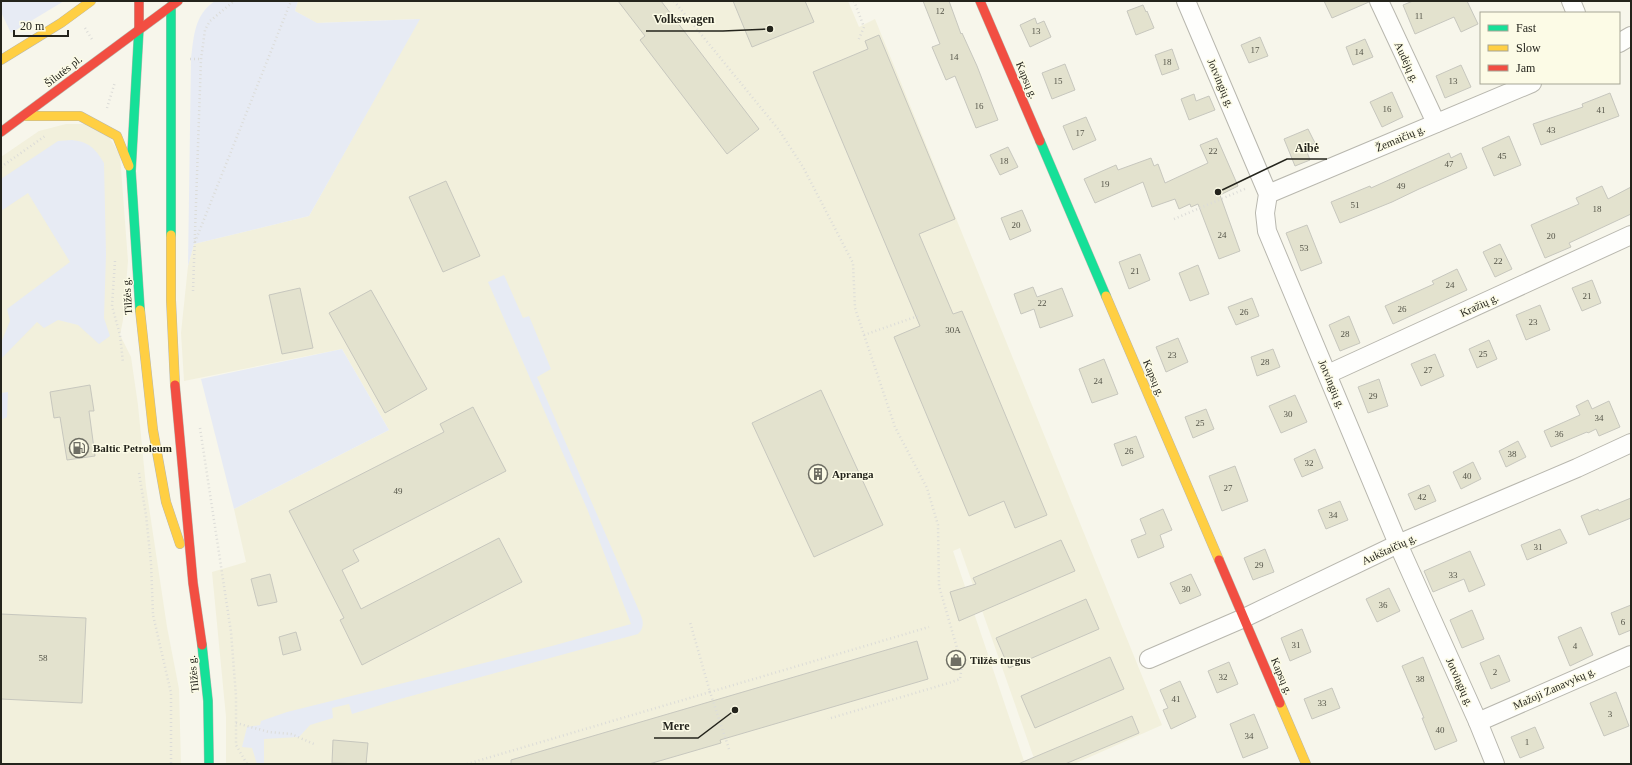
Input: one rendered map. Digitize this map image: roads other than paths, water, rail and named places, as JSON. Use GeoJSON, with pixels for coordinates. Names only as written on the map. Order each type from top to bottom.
{"type":"FeatureCollection","features":[{"type":"Feature","properties":{"kind":"main road"},"geometry":{"type":"LineString","coordinates":[[1,60],[61,23],[92,1]]}},
{"type":"Feature","properties":{"kind":"main road","name":"Tilžės g."},"geometry":{"type":"LineString","coordinates":[[139,1],[139,28],[131,171],[140,315],[153,430],[166,502],[193,583]]}},
{"type":"Feature","properties":{"kind":"main road","name":"Kapsų g."},"geometry":{"type":"LineString","coordinates":[[980,1],[1306,764]]}},
{"type":"Feature","properties":{"kind":"main road","name":"Tilžės g."},"geometry":{"type":"LineString","coordinates":[[173,3],[171,300],[176,398],[193,583],[208,701],[209,764]]}},
{"type":"Feature","properties":{"kind":"main road","name":"Šilutės pl."},"geometry":{"type":"LineString","coordinates":[[1,132],[25,116],[173,3]]}},
{"type":"Feature","properties":{"kind":"main road"},"geometry":{"type":"LineString","coordinates":[[25,116],[80,116],[116,136],[131,171]]}},
{"type":"Feature","properties":{"kind":"street","name":"Jotvingių g."},"geometry":{"type":"LineString","coordinates":[[1186,1],[1265,188],[1267,231],[1398,544],[1478,722],[1495,764]]}},
{"type":"Feature","properties":{"kind":"street","name":"Audėjų g."},"geometry":{"type":"LineString","coordinates":[[1379,1],[1436,123]]}},
{"type":"Feature","properties":{"kind":"street"},"geometry":{"type":"LineString","coordinates":[[1571,1],[1576,12]]}},
{"type":"Feature","properties":{"kind":"street"},"geometry":{"type":"LineString","coordinates":[[1620,42],[1631,36]]}},
{"type":"Feature","properties":{"kind":"street","name":"Žemaičių g."},"geometry":{"type":"LineString","coordinates":[[1265,188],[1436,123],[1530,84]]}},
{"type":"Feature","properties":{"kind":"street","name":"Kražių g."},"geometry":{"type":"LineString","coordinates":[[1328,374],[1631,235]]}},
{"type":"Feature","properties":{"kind":"street","name":"Aukštaičių g."},"geometry":{"type":"LineString","coordinates":[[1149,659],[1244,618],[1398,544],[1577,468],[1631,443]]}},
{"type":"Feature","properties":{"kind":"street","name":"Mažoji Zanavykų g."},"geometry":{"type":"LineString","coordinates":[[1478,722],[1631,655]]}},
{"type":"Feature","properties":{"kind":"place","name":"Volkswagen"},"geometry":{"type":"Point","coordinates":[770,29]}},
{"type":"Feature","properties":{"kind":"place","name":"Aibė"},"geometry":{"type":"Point","coordinates":[1218,192]}},
{"type":"Feature","properties":{"kind":"place","name":"Baltic Petroleum"},"geometry":{"type":"Point","coordinates":[79,448]}},
{"type":"Feature","properties":{"kind":"place","name":"Apranga"},"geometry":{"type":"Point","coordinates":[818,474]}},
{"type":"Feature","properties":{"kind":"place","name":"Tilžės turgus"},"geometry":{"type":"Point","coordinates":[956,660]}},
{"type":"Feature","properties":{"kind":"place","name":"Mere"},"geometry":{"type":"Point","coordinates":[735,710]}}]}
